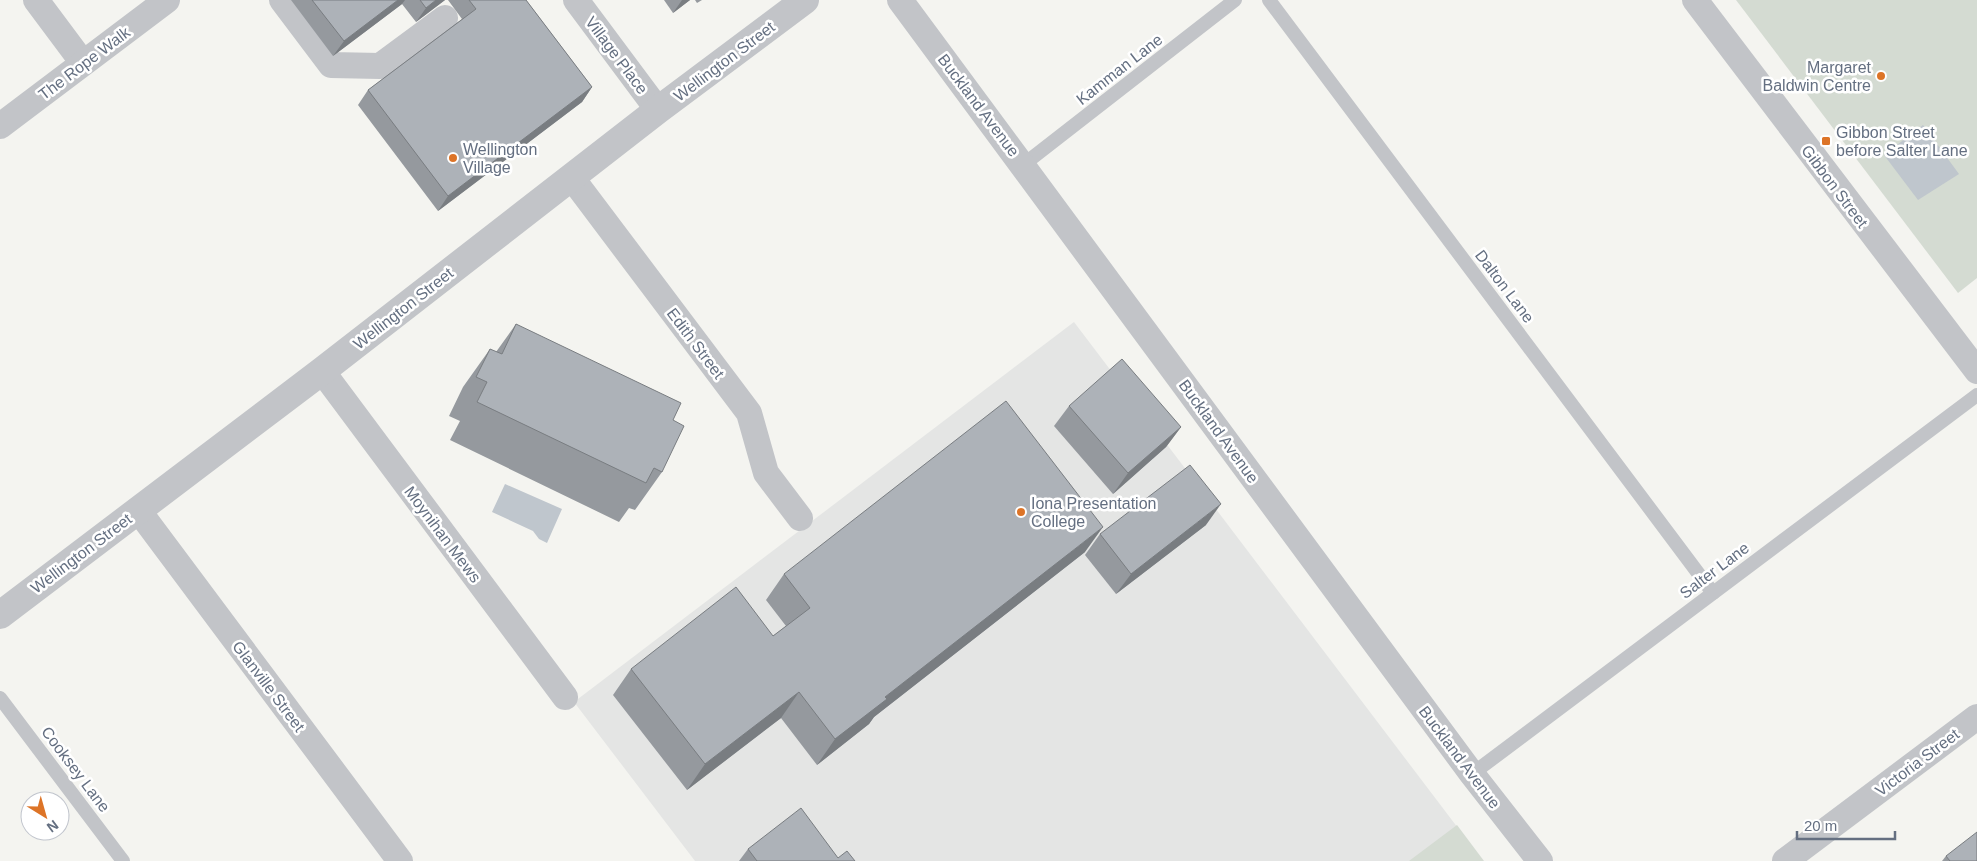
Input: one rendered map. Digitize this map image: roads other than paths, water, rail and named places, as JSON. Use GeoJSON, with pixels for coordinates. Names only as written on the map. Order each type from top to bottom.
{"type":"FeatureCollection","features":[{"type":"Feature","properties":{"kind":"street"},"geometry":{"type":"LineString","coordinates":[[36,0],[83,63]]}},
{"type":"Feature","properties":{"kind":"street","name":"The Rope Walk"},"geometry":{"type":"LineString","coordinates":[[0,126],[167,0]]}},
{"type":"Feature","properties":{"kind":"street"},"geometry":{"type":"LineString","coordinates":[[282,0],[332,65],[380,66],[445,18]]}},
{"type":"Feature","properties":{"kind":"street","name":"Village Place"},"geometry":{"type":"LineString","coordinates":[[576,0],[658,110]]}},
{"type":"Feature","properties":{"kind":"street","name":"Wellington Street"},"geometry":{"type":"LineString","coordinates":[[0,615],[322,371],[658,110],[805,0]]}},
{"type":"Feature","properties":{"kind":"street","name":"Buckland Avenue"},"geometry":{"type":"LineString","coordinates":[[900,0],[1472,774],[1540,861]]}},
{"type":"Feature","properties":{"kind":"street","name":"Gibbon Street"},"geometry":{"type":"LineString","coordinates":[[1694,0],[1977,371]]}},
{"type":"Feature","properties":{"kind":"street","name":"Edith Street"},"geometry":{"type":"LineString","coordinates":[[572,178],[749,413],[766,473],[800,518]]}},
{"type":"Feature","properties":{"kind":"street","name":"Moynihan Mews"},"geometry":{"type":"LineString","coordinates":[[322,371],[565,698]]}},
{"type":"Feature","properties":{"kind":"street","name":"Glanville Street"},"geometry":{"type":"LineString","coordinates":[[138,510],[400,861]]}},
{"type":"Feature","properties":{"kind":"street","name":"Victoria Street"},"geometry":{"type":"LineString","coordinates":[[1785,861],[1977,716]]}},
{"type":"Feature","properties":{"kind":"lane","name":"Kamman Lane"},"geometry":{"type":"LineString","coordinates":[[1023,165],[1236,0]]}},
{"type":"Feature","properties":{"kind":"lane","name":"Dalton Lane"},"geometry":{"type":"LineString","coordinates":[[1269,0],[1713,593]]}},
{"type":"Feature","properties":{"kind":"lane","name":"Salter Lane"},"geometry":{"type":"LineString","coordinates":[[1472,774],[1977,395]]}},
{"type":"Feature","properties":{"kind":"lane","name":"Cooksey Lane"},"geometry":{"type":"LineString","coordinates":[[0,698],[123,861]]}},
{"type":"Feature","properties":{"kind":"place","name":"Margaret Baldwin Centre"},"geometry":{"type":"Point","coordinates":[1881,76]}},
{"type":"Feature","properties":{"kind":"place","name":"Gibbon Street before Salter Lane"},"geometry":{"type":"Point","coordinates":[1826,141]}},
{"type":"Feature","properties":{"kind":"place","name":"Wellington Village"},"geometry":{"type":"Point","coordinates":[453,158]}},
{"type":"Feature","properties":{"kind":"place","name":"Iona Presentation College"},"geometry":{"type":"Point","coordinates":[1021,512]}}]}
